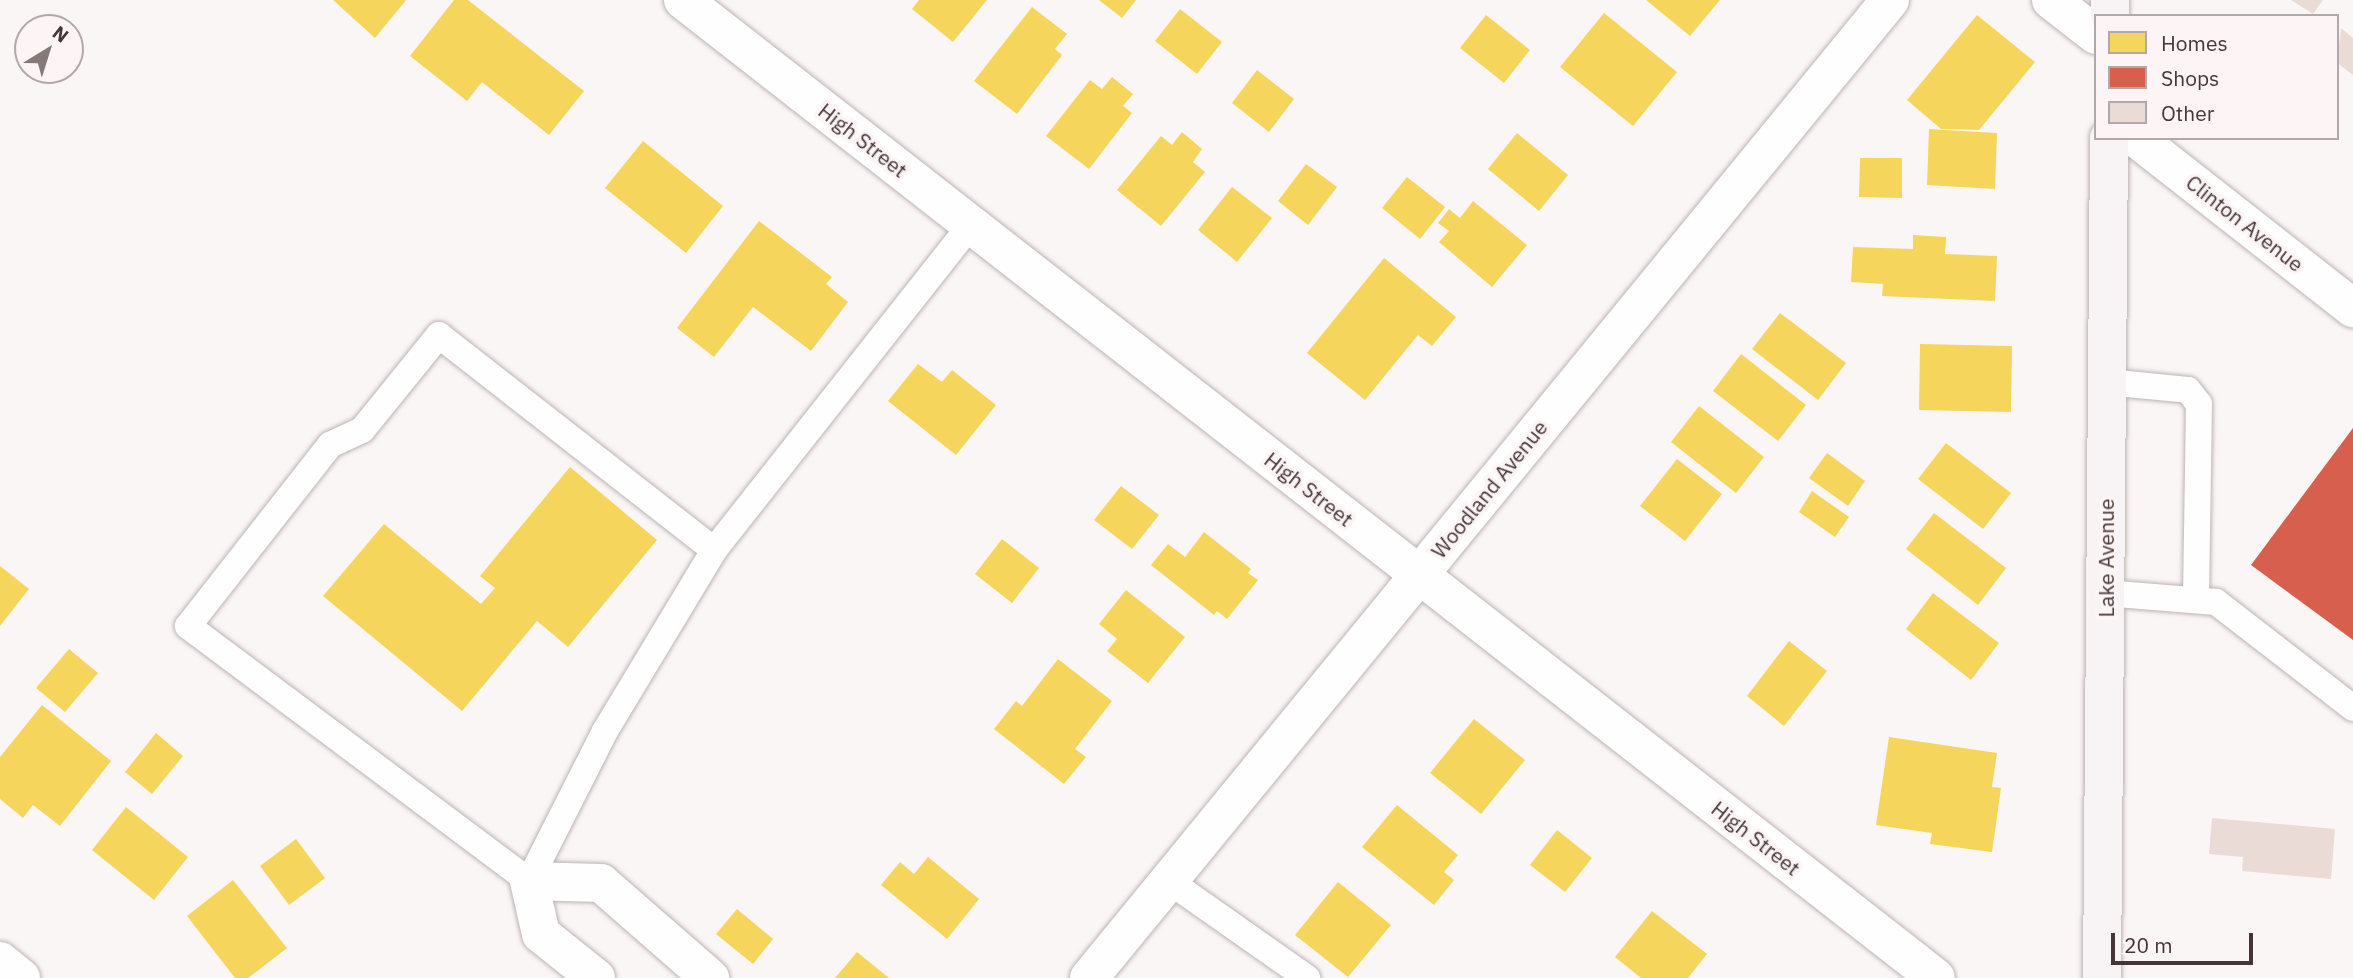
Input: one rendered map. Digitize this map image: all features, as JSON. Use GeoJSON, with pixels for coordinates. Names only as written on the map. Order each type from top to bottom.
{"type":"FeatureCollection","features":[{"type":"Feature","properties":{"kind":"street","name":"High Street"},"geometry":{"type":"LineString","coordinates":[[683,0],[1936,978]]}},
{"type":"Feature","properties":{"kind":"street","name":"Woodland Avenue"},"geometry":{"type":"LineString","coordinates":[[1089,978],[1890,0]]}},
{"type":"Feature","properties":{"kind":"street"},"geometry":{"type":"LineString","coordinates":[[2050,0],[2094,33]]}},
{"type":"Feature","properties":{"kind":"street","name":"Lake Avenue"},"geometry":{"type":"LineString","coordinates":[[2102,978],[2109,140]]}},
{"type":"Feature","properties":{"kind":"street","name":"Clinton Avenue"},"geometry":{"type":"LineString","coordinates":[[2139,140],[2353,308]]}},
{"type":"Feature","properties":{"kind":"street"},"geometry":{"type":"LineString","coordinates":[[596,978],[541,934],[529,881],[601,883],[710,978]]}},
{"type":"Feature","properties":{"kind":"street"},"geometry":{"type":"LineString","coordinates":[[0,961],[21,978]]}},
{"type":"Feature","properties":{"kind":"lane"},"geometry":{"type":"LineString","coordinates":[[714,550],[439,335],[362,430],[330,445],[188,626],[529,881],[606,731],[714,550],[971,225]]}},
{"type":"Feature","properties":{"kind":"lane"},"geometry":{"type":"LineString","coordinates":[[2107,382],[2188,390],[2199,404],[2196,600]]}},
{"type":"Feature","properties":{"kind":"lane"},"geometry":{"type":"LineString","coordinates":[[2105,593],[2216,602],[2353,708]]}},
{"type":"Feature","properties":{"kind":"lane"},"geometry":{"type":"LineString","coordinates":[[1169,881],[1307,978]]}},
{"type":"Feature","properties":{"kind":"building: Homes"},"geometry":{"type":"Polygon","coordinates":[[[333,0],[406,0],[375,38],[333,0]]]}},
{"type":"Feature","properties":{"kind":"building: Homes"},"geometry":{"type":"Polygon","coordinates":[[[454,0],[468,0],[584,91],[549,135],[482,82],[467,101],[410,56],[454,0]]]}},
{"type":"Feature","properties":{"kind":"building: Homes"},"geometry":{"type":"Polygon","coordinates":[[[919,0],[987,0],[953,42],[912,9],[919,0]]]}},
{"type":"Feature","properties":{"kind":"building: Homes"},"geometry":{"type":"Polygon","coordinates":[[[1099,0],[1136,0],[1122,18],[1099,0]]]}},
{"type":"Feature","properties":{"kind":"building: Homes"},"geometry":{"type":"Polygon","coordinates":[[[1646,0],[1720,0],[1690,36],[1646,0]]]}},
{"type":"Feature","properties":{"kind":"building: Homes"},"geometry":{"type":"Polygon","coordinates":[[[1032,7],[1067,34],[1055,49],[1062,55],[1017,114],[974,81],[1032,7]]]}},
{"type":"Feature","properties":{"kind":"building: Homes"},"geometry":{"type":"Polygon","coordinates":[[[1180,9],[1222,42],[1197,74],[1155,41],[1180,9]]]}},
{"type":"Feature","properties":{"kind":"building: Homes"},"geometry":{"type":"Polygon","coordinates":[[[1604,13],[1677,72],[1633,126],[1560,67],[1604,13]]]}},
{"type":"Feature","properties":{"kind":"building: Homes"},"geometry":{"type":"Polygon","coordinates":[[[1486,15],[1530,50],[1504,83],[1460,48],[1486,15]]]}},
{"type":"Feature","properties":{"kind":"building: Homes"},"geometry":{"type":"Polygon","coordinates":[[[1977,15],[2035,62],[1979,130],[1941,129],[1907,100],[1977,15]]]}},
{"type":"Feature","properties":{"kind":"building: Homes"},"geometry":{"type":"Polygon","coordinates":[[[1257,70],[1294,99],[1269,132],[1232,103],[1257,70]]]}},
{"type":"Feature","properties":{"kind":"building: Homes"},"geometry":{"type":"Polygon","coordinates":[[[1112,77],[1133,94],[1123,106],[1132,113],[1089,169],[1046,136],[1090,80],[1102,89],[1112,77]]]}},
{"type":"Feature","properties":{"kind":"building: Homes"},"geometry":{"type":"Polygon","coordinates":[[[1929,129],[1997,133],[1995,189],[1927,185],[1929,129]]]}},
{"type":"Feature","properties":{"kind":"building: Homes"},"geometry":{"type":"Polygon","coordinates":[[[1182,132],[1202,149],[1193,162],[1205,172],[1161,226],[1117,190],[1161,136],[1172,145],[1182,132]]]}},
{"type":"Feature","properties":{"kind":"building: Homes"},"geometry":{"type":"Polygon","coordinates":[[[1517,133],[1568,175],[1539,211],[1488,169],[1517,133]]]}},
{"type":"Feature","properties":{"kind":"building: Homes"},"geometry":{"type":"Polygon","coordinates":[[[643,141],[723,206],[686,253],[605,188],[643,141]]]}},
{"type":"Feature","properties":{"kind":"building: Homes"},"geometry":{"type":"Polygon","coordinates":[[[1860,158],[1902,158],[1902,198],[1859,197],[1860,158]]]}},
{"type":"Feature","properties":{"kind":"building: Homes"},"geometry":{"type":"Polygon","coordinates":[[[1306,164],[1337,187],[1308,225],[1278,201],[1306,164]]]}},
{"type":"Feature","properties":{"kind":"building: Homes"},"geometry":{"type":"Polygon","coordinates":[[[1407,177],[1445,207],[1420,239],[1382,208],[1407,177]]]}},
{"type":"Feature","properties":{"kind":"building: Homes"},"geometry":{"type":"Polygon","coordinates":[[[1232,187],[1272,218],[1237,262],[1198,230],[1232,187]]]}},
{"type":"Feature","properties":{"kind":"building: Homes"},"geometry":{"type":"Polygon","coordinates":[[[1473,201],[1527,245],[1492,287],[1439,242],[1449,231],[1438,223],[1449,209],[1460,218],[1473,201]]]}},
{"type":"Feature","properties":{"kind":"building: Homes"},"geometry":{"type":"Polygon","coordinates":[[[759,221],[832,277],[826,284],[848,302],[811,351],[753,307],[714,357],[677,328],[759,221]]]}},
{"type":"Feature","properties":{"kind":"building: Homes"},"geometry":{"type":"Polygon","coordinates":[[[1913,235],[1946,237],[1945,254],[1997,256],[1995,301],[1882,296],[1883,284],[1851,282],[1853,247],[1913,249],[1913,235]]]}},
{"type":"Feature","properties":{"kind":"building: Homes"},"geometry":{"type":"Polygon","coordinates":[[[1384,258],[1456,317],[1432,346],[1418,335],[1365,400],[1307,353],[1384,258]]]}},
{"type":"Feature","properties":{"kind":"building: Homes"},"geometry":{"type":"Polygon","coordinates":[[[1780,313],[1846,363],[1818,400],[1752,349],[1780,313]]]}},
{"type":"Feature","properties":{"kind":"building: Homes"},"geometry":{"type":"Polygon","coordinates":[[[1920,344],[2012,346],[2011,412],[1919,410],[1920,344]]]}},
{"type":"Feature","properties":{"kind":"building: Homes"},"geometry":{"type":"Polygon","coordinates":[[[1741,354],[1806,405],[1778,441],[1713,391],[1741,354]]]}},
{"type":"Feature","properties":{"kind":"building: Homes"},"geometry":{"type":"Polygon","coordinates":[[[918,364],[942,382],[952,370],[996,405],[956,455],[888,401],[918,364]]]}},
{"type":"Feature","properties":{"kind":"building: Homes"},"geometry":{"type":"Polygon","coordinates":[[[1699,406],[1764,457],[1736,493],[1671,442],[1699,406]]]}},
{"type":"Feature","properties":{"kind":"building: Homes"},"geometry":{"type":"Polygon","coordinates":[[[1946,443],[2011,493],[1983,529],[1918,479],[1946,443]]]}},
{"type":"Feature","properties":{"kind":"building: Homes"},"geometry":{"type":"Polygon","coordinates":[[[1827,453],[1865,481],[1848,506],[1809,478],[1827,453]]]}},
{"type":"Feature","properties":{"kind":"building: Homes"},"geometry":{"type":"Polygon","coordinates":[[[1677,459],[1722,494],[1685,541],[1640,506],[1677,459]]]}},
{"type":"Feature","properties":{"kind":"building: Homes"},"geometry":{"type":"Polygon","coordinates":[[[570,467],[657,540],[568,647],[537,621],[462,711],[323,596],[384,524],[481,604],[495,588],[480,576],[570,467]]]}},
{"type":"Feature","properties":{"kind":"building: Homes"},"geometry":{"type":"Polygon","coordinates":[[[1121,486],[1159,515],[1132,549],[1094,520],[1121,486]]]}},
{"type":"Feature","properties":{"kind":"building: Homes"},"geometry":{"type":"Polygon","coordinates":[[[1812,491],[1849,517],[1835,537],[1799,512],[1812,491]]]}},
{"type":"Feature","properties":{"kind":"building: Homes"},"geometry":{"type":"Polygon","coordinates":[[[1934,513],[2006,568],[1978,605],[1906,549],[1934,513]]]}},
{"type":"Feature","properties":{"kind":"building: Homes"},"geometry":{"type":"Polygon","coordinates":[[[1204,532],[1251,569],[1248,573],[1258,580],[1227,619],[1217,611],[1214,615],[1151,565],[1168,544],[1185,557],[1204,532]]]}},
{"type":"Feature","properties":{"kind":"building: Homes"},"geometry":{"type":"Polygon","coordinates":[[[1002,539],[1039,568],[1012,603],[975,574],[1002,539]]]}},
{"type":"Feature","properties":{"kind":"building: Homes"},"geometry":{"type":"Polygon","coordinates":[[[0,566],[29,589],[0,626],[0,566]]]}},
{"type":"Feature","properties":{"kind":"building: Homes"},"geometry":{"type":"Polygon","coordinates":[[[1126,590],[1185,637],[1148,683],[1107,651],[1117,639],[1099,624],[1126,590]]]}},
{"type":"Feature","properties":{"kind":"building: Homes"},"geometry":{"type":"Polygon","coordinates":[[[1933,593],[1999,643],[1971,680],[1906,629],[1933,593]]]}},
{"type":"Feature","properties":{"kind":"building: Homes"},"geometry":{"type":"Polygon","coordinates":[[[1789,641],[1827,671],[1784,726],[1747,696],[1789,641]]]}},
{"type":"Feature","properties":{"kind":"building: Homes"},"geometry":{"type":"Polygon","coordinates":[[[69,649],[98,673],[65,712],[36,688],[69,649]]]}},
{"type":"Feature","properties":{"kind":"building: Homes"},"geometry":{"type":"Polygon","coordinates":[[[1058,659],[1112,701],[1075,749],[1086,757],[1064,784],[994,729],[1016,701],[1022,706],[1058,659]]]}},
{"type":"Feature","properties":{"kind":"building: Homes"},"geometry":{"type":"Polygon","coordinates":[[[42,705],[111,761],[60,826],[33,805],[23,818],[0,799],[0,757],[42,705]]]}},
{"type":"Feature","properties":{"kind":"building: Homes"},"geometry":{"type":"Polygon","coordinates":[[[1474,719],[1525,760],[1481,814],[1430,773],[1474,719]]]}},
{"type":"Feature","properties":{"kind":"building: Homes"},"geometry":{"type":"Polygon","coordinates":[[[156,733],[183,756],[152,794],[125,772],[156,733]]]}},
{"type":"Feature","properties":{"kind":"building: Homes"},"geometry":{"type":"Polygon","coordinates":[[[1889,737],[1997,753],[1992,787],[2001,788],[1992,852],[1930,844],[1932,833],[1876,825],[1889,737]]]}},
{"type":"Feature","properties":{"kind":"building: Homes"},"geometry":{"type":"Polygon","coordinates":[[[1397,805],[1458,855],[1444,872],[1454,880],[1434,905],[1362,847],[1397,805]]]}},
{"type":"Feature","properties":{"kind":"building: Homes"},"geometry":{"type":"Polygon","coordinates":[[[126,807],[188,857],[154,900],[92,850],[126,807]]]}},
{"type":"Feature","properties":{"kind":"building: Homes"},"geometry":{"type":"Polygon","coordinates":[[[1557,830],[1592,858],[1565,892],[1530,865],[1557,830]]]}},
{"type":"Feature","properties":{"kind":"building: Homes"},"geometry":{"type":"Polygon","coordinates":[[[296,839],[325,878],[289,905],[260,866],[296,839]]]}},
{"type":"Feature","properties":{"kind":"building: Homes"},"geometry":{"type":"Polygon","coordinates":[[[928,857],[979,899],[947,939],[881,885],[900,862],[914,874],[928,857]]]}},
{"type":"Feature","properties":{"kind":"building: Homes"},"geometry":{"type":"Polygon","coordinates":[[[233,880],[287,948],[248,978],[235,978],[187,916],[233,880]]]}},
{"type":"Feature","properties":{"kind":"building: Homes"},"geometry":{"type":"Polygon","coordinates":[[[1338,882],[1391,925],[1348,977],[1295,935],[1338,882]]]}},
{"type":"Feature","properties":{"kind":"building: Homes"},"geometry":{"type":"Polygon","coordinates":[[[737,909],[773,939],[753,964],[716,934],[737,909]]]}},
{"type":"Feature","properties":{"kind":"building: Homes"},"geometry":{"type":"Polygon","coordinates":[[[1652,911],[1707,954],[1688,978],[1641,978],[1615,957],[1652,911]]]}},
{"type":"Feature","properties":{"kind":"building: Homes"},"geometry":{"type":"Polygon","coordinates":[[[857,952],[889,978],[835,978],[857,952]]]}},
{"type":"Feature","properties":{"kind":"building: Shops"},"geometry":{"type":"Polygon","coordinates":[[[2353,428],[2353,640],[2251,565],[2353,428]]]}},
{"type":"Feature","properties":{"kind":"building: Other"},"geometry":{"type":"Polygon","coordinates":[[[2291,0],[2323,0],[2313,14],[2291,0]]]}},
{"type":"Feature","properties":{"kind":"building: Other"},"geometry":{"type":"Polygon","coordinates":[[[2341,28],[2353,38],[2353,75],[2339,64],[2341,28]]]}},
{"type":"Feature","properties":{"kind":"building: Other"},"geometry":{"type":"Polygon","coordinates":[[[2212,818],[2335,829],[2331,879],[2242,871],[2243,857],[2209,854],[2212,818]]]}}]}
